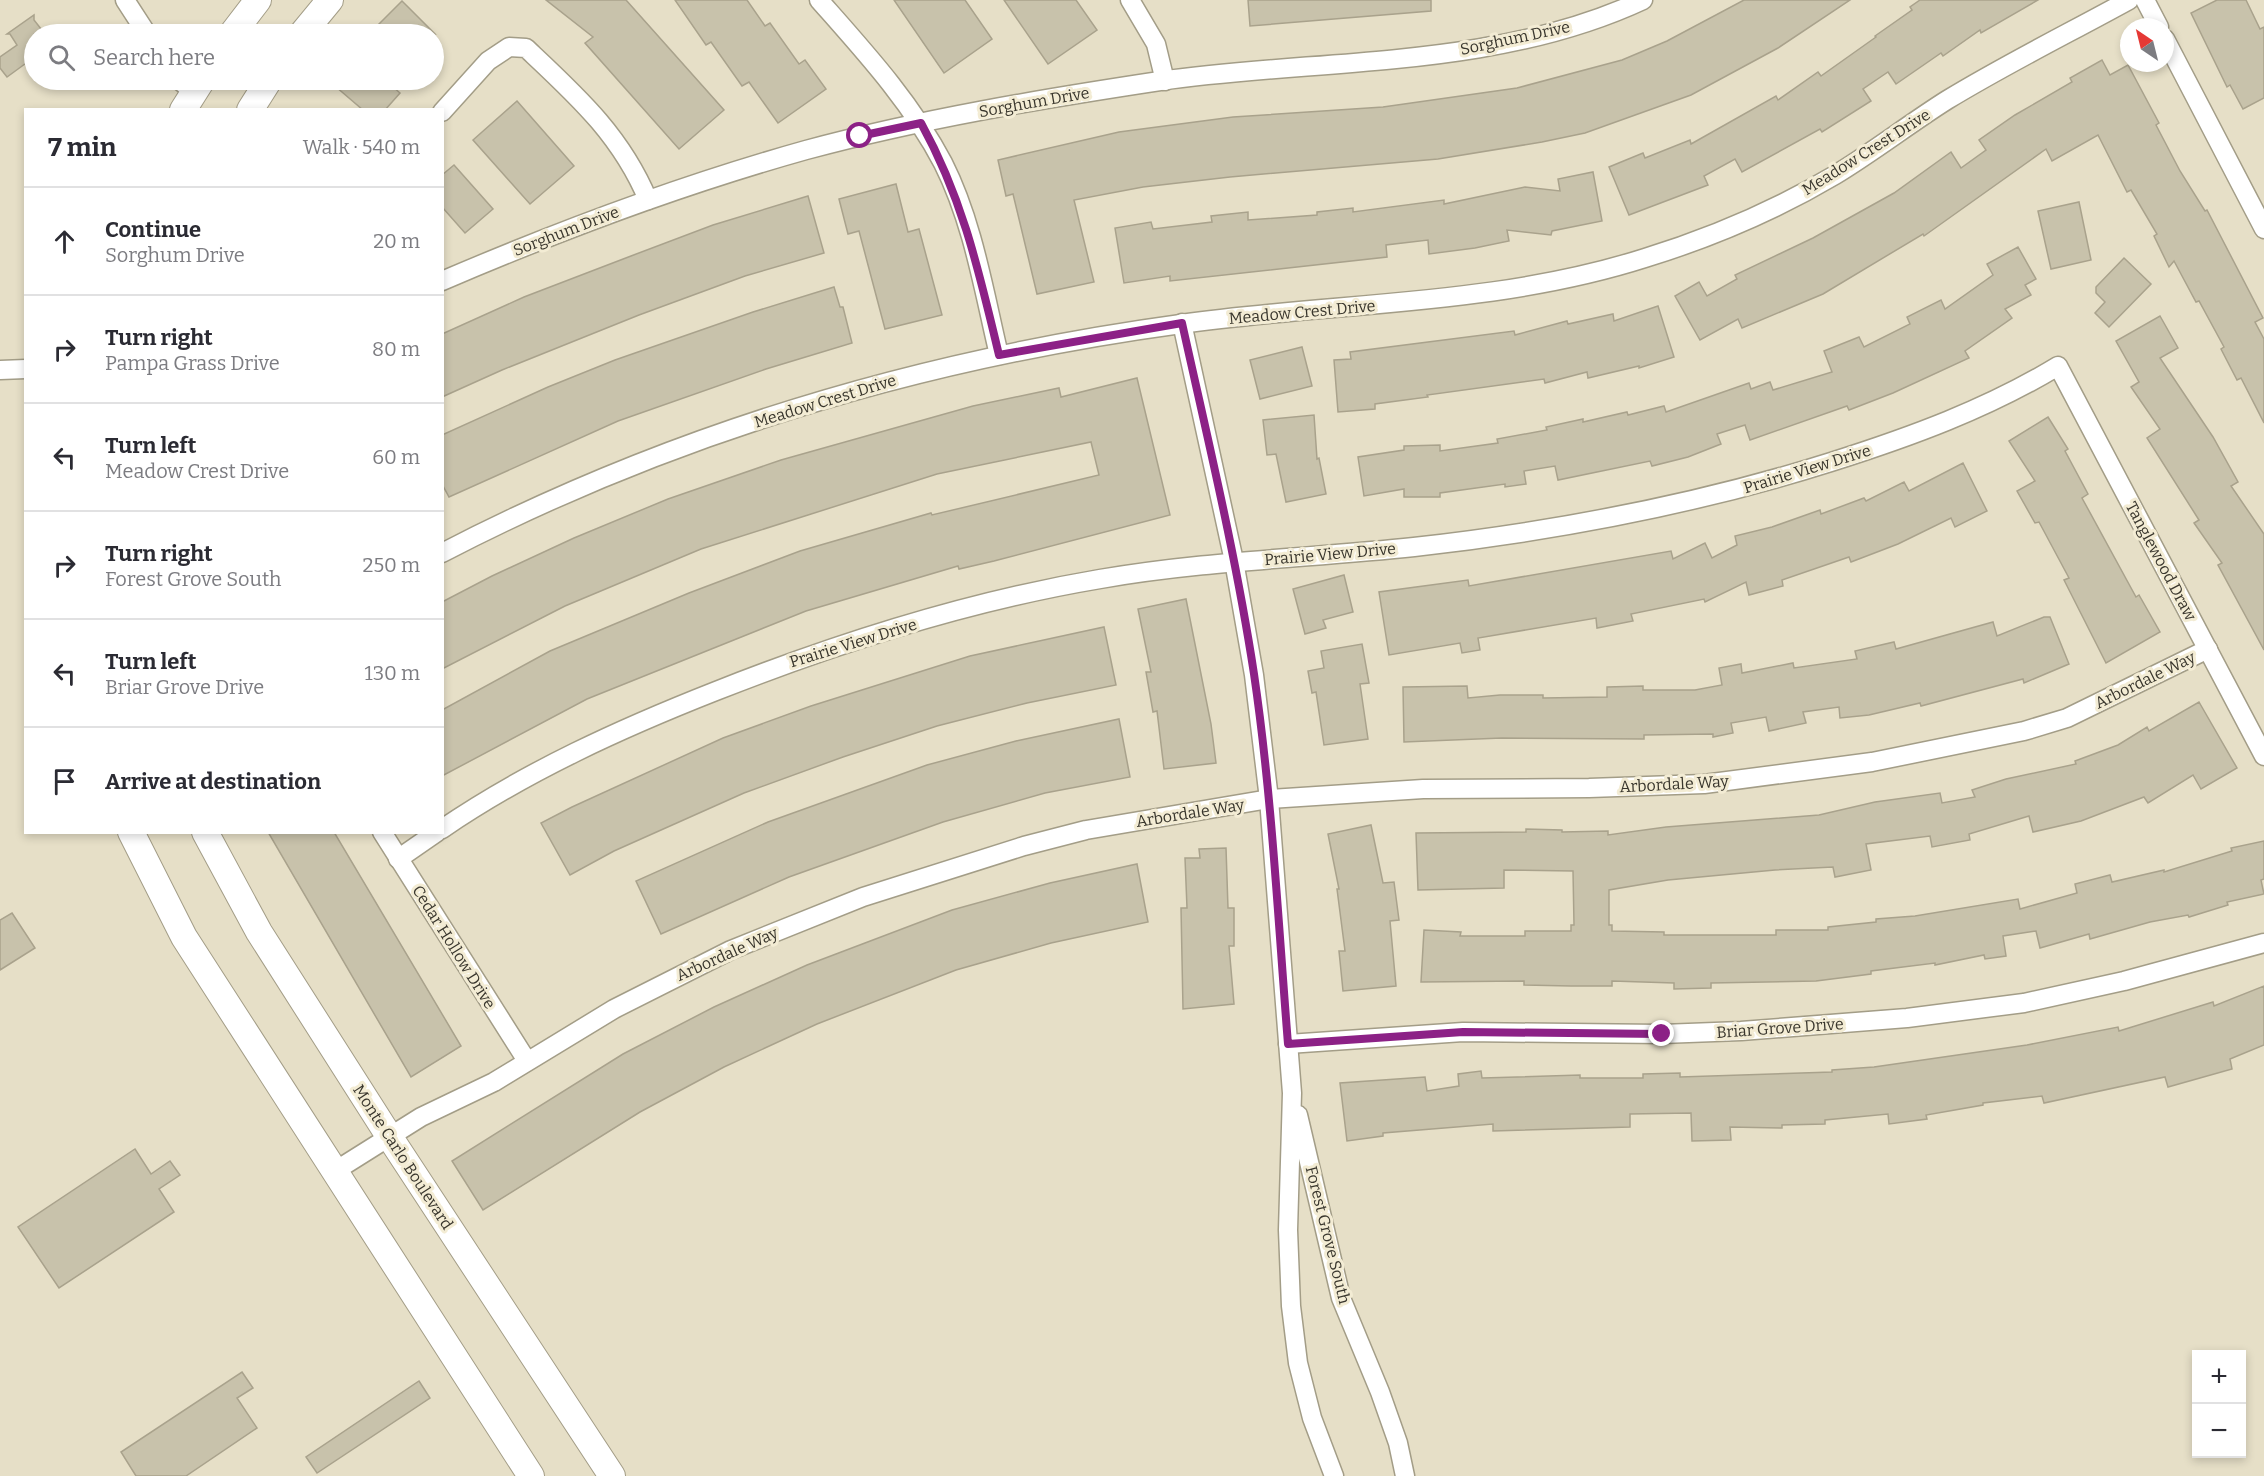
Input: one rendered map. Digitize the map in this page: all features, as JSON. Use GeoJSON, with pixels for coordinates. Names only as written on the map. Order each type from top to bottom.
{"type":"FeatureCollection","features":[{"type":"Feature","properties":{"kind":"main road"},"geometry":{"type":"LineString","coordinates":[[240,24],[258,0]]}},
{"type":"Feature","properties":{"kind":"main road"},"geometry":{"type":"LineString","coordinates":[[310,24],[330,0]]}},
{"type":"Feature","properties":{"kind":"main road"},"geometry":{"type":"LineString","coordinates":[[251,108],[263,90]]}},
{"type":"Feature","properties":{"kind":"main road"},"geometry":{"type":"LineString","coordinates":[[132,834],[184,937],[531,1476]]}},
{"type":"Feature","properties":{"kind":"main road","name":"Monte Carlo Boulevard"},"geometry":{"type":"LineString","coordinates":[[206,834],[242,903],[389,1136],[612,1476]]}},
{"type":"Feature","properties":{"kind":"street"},"geometry":{"type":"LineString","coordinates":[[125,0],[141,24]]}},
{"type":"Feature","properties":{"kind":"street"},"geometry":{"type":"LineString","coordinates":[[819,0],[872,60],[921,123],[944,165],[970,236],[999,355]]}},
{"type":"Feature","properties":{"kind":"street"},"geometry":{"type":"LineString","coordinates":[[1130,0],[1156,44],[1165,81]]}},
{"type":"Feature","properties":{"kind":"street","name":"Sorghum Drive"},"geometry":{"type":"LineString","coordinates":[[444,280],[648,200],[804,151],[921,123],[1028,102],[1165,81],[1376,61],[1494,45],[1589,22],[1643,0]]}},
{"type":"Feature","properties":{"kind":"street","name":"Meadow Crest Drive"},"geometry":{"type":"LineString","coordinates":[[444,552],[579,487],[728,430],[873,386],[999,355],[1182,323],[1391,304],[1488,292],[1583,274],[1646,258],[1727,228],[1810,189],[1946,101],[2129,0]]}},
{"type":"Feature","properties":{"kind":"street"},"geometry":{"type":"LineString","coordinates":[[2145,0],[2154,18]]}},
{"type":"Feature","properties":{"kind":"street"},"geometry":{"type":"LineString","coordinates":[[444,110],[488,61],[509,47],[526,48],[588,106],[634,167],[648,200]]}},
{"type":"Feature","properties":{"kind":"street"},"geometry":{"type":"LineString","coordinates":[[2174,56],[2264,229]]}},
{"type":"Feature","properties":{"kind":"street","name":"Forest Grove South"},"geometry":{"type":"LineString","coordinates":[[1182,323],[1234,561],[1254,675],[1269,800],[1292,1093],[1288,1230],[1291,1306],[1298,1363],[1312,1418],[1334,1476]]}},
{"type":"Feature","properties":{"kind":"street","name":"Prairie View Drive"},"geometry":{"type":"LineString","coordinates":[[444,828],[558,761],[670,709],[804,656],[952,612],[1099,579],[1234,561],[1412,547],[1547,530],[1662,509],[1768,482],[1872,449],[1969,414],[2058,366]]}},
{"type":"Feature","properties":{"kind":"street","name":"Tanglewood Draw"},"geometry":{"type":"LineString","coordinates":[[2058,366],[2264,756]]}},
{"type":"Feature","properties":{"kind":"street"},"geometry":{"type":"LineString","coordinates":[[0,370],[24,369]]}},
{"type":"Feature","properties":{"kind":"street","name":"Arbordale Way"},"geometry":{"type":"LineString","coordinates":[[335,1171],[434,1109],[480,1089],[607,1013],[685,972],[778,930],[892,886],[957,865],[1077,832],[1269,800],[1424,789],[1599,788],[1694,784],[1872,762],[2024,730],[2067,718],[2208,649]]}},
{"type":"Feature","properties":{"kind":"street","name":"Cedar Hollow Drive"},"geometry":{"type":"LineString","coordinates":[[383,834],[526,1061]]}},
{"type":"Feature","properties":{"kind":"street"},"geometry":{"type":"LineString","coordinates":[[399,859],[434,834]]}},
{"type":"Feature","properties":{"kind":"street","name":"Briar Grove Drive"},"geometry":{"type":"LineString","coordinates":[[1288,1044],[1463,1032],[1662,1034],[1741,1031],[1906,1018],[2024,1003],[2124,981],[2264,943]]}},
{"type":"Feature","properties":{"kind":"street","name":"Forest Grove South"},"geometry":{"type":"LineString","coordinates":[[1292,1093],[1328,1231],[1341,1298],[1398,1443],[1405,1476]]}},
{"type":"Feature","properties":{"kind":"building"},"geometry":{"type":"Polygon","coordinates":[[[546,0],[626,0],[724,110],[679,149],[585,43],[593,37],[546,0]]]}},
{"type":"Feature","properties":{"kind":"building"},"geometry":{"type":"Polygon","coordinates":[[[675,0],[747,0],[765,26],[770,23],[799,64],[805,60],[826,89],[778,123],[749,82],[742,86],[711,42],[706,45],[675,0]]]}},
{"type":"Feature","properties":{"kind":"building"},"geometry":{"type":"Polygon","coordinates":[[[894,0],[965,0],[992,39],[944,73],[894,0]]]}},
{"type":"Feature","properties":{"kind":"building"},"geometry":{"type":"Polygon","coordinates":[[[1004,0],[1076,0],[1097,30],[1048,64],[1004,0]]]}},
{"type":"Feature","properties":{"kind":"building"},"geometry":{"type":"Polygon","coordinates":[[[1248,0],[1431,0],[1431,11],[1250,26],[1248,0]]]}},
{"type":"Feature","properties":{"kind":"building"},"geometry":{"type":"Polygon","coordinates":[[[1744,0],[1850,0],[1778,48],[1691,95],[1585,133],[1438,159],[1230,177],[1143,187],[1074,200],[1094,282],[1037,294],[1013,194],[1006,196],[998,160],[1119,132],[1233,117],[1383,107],[1517,88],[1622,60],[1667,41],[1744,0]]]}},
{"type":"Feature","properties":{"kind":"building"},"geometry":{"type":"Polygon","coordinates":[[[1920,0],[2038,0],[1981,33],[1980,30],[1943,56],[1941,53],[1896,84],[1888,72],[1863,89],[1871,101],[1822,132],[1820,129],[1742,172],[1735,159],[1704,176],[1708,185],[1629,215],[1609,167],[1643,153],[1645,158],[1690,140],[1691,144],[1776,96],[1778,100],[1818,72],[1821,76],[1912,10],[1910,7],[1920,0]]]}},
{"type":"Feature","properties":{"kind":"building"},"geometry":{"type":"Polygon","coordinates":[[[2217,0],[2246,0],[2260,29],[2264,27],[2264,98],[2243,109],[2230,85],[2227,87],[2191,13],[2217,0]]]}},
{"type":"Feature","properties":{"kind":"building"},"geometry":{"type":"Polygon","coordinates":[[[402,1],[425,24],[379,24],[402,1]]]}},
{"type":"Feature","properties":{"kind":"building"},"geometry":{"type":"Polygon","coordinates":[[[34,15],[37,24],[24,24],[24,65],[7,77],[0,68],[0,57],[17,45],[10,34],[7,34],[34,15]]]}},
{"type":"Feature","properties":{"kind":"building"},"geometry":{"type":"Polygon","coordinates":[[[2102,60],[2110,75],[2120,69],[2120,72],[2132,72],[2159,123],[2156,125],[2180,171],[2205,211],[2207,210],[2263,318],[2255,322],[2264,339],[2264,423],[2241,378],[2237,380],[2221,349],[2224,347],[2199,301],[2196,302],[2174,261],[2169,267],[2154,236],[2157,234],[2131,190],[2127,192],[2098,135],[2052,161],[2046,149],[1924,236],[1923,234],[1823,294],[1742,328],[1738,319],[1700,340],[1675,296],[1699,282],[1707,296],[1737,279],[1735,275],[1813,238],[1894,193],[1951,152],[1961,168],[1986,150],[1979,140],[2015,115],[2072,82],[2070,78],[2102,60]]]}},
{"type":"Feature","properties":{"kind":"building"},"geometry":{"type":"Polygon","coordinates":[[[340,90],[397,90],[400,93],[387,108],[361,108],[340,90]]]}},
{"type":"Feature","properties":{"kind":"building"},"geometry":{"type":"Polygon","coordinates":[[[517,101],[574,166],[530,204],[473,140],[517,101]]]}},
{"type":"Feature","properties":{"kind":"building"},"geometry":{"type":"Polygon","coordinates":[[[454,165],[493,209],[465,233],[444,209],[444,173],[454,165]]]}},
{"type":"Feature","properties":{"kind":"building"},"geometry":{"type":"Polygon","coordinates":[[[1593,172],[1602,221],[1552,231],[1551,235],[1507,230],[1509,241],[1475,248],[1429,254],[1428,240],[1386,245],[1387,257],[1170,281],[1170,276],[1124,283],[1115,228],[1151,222],[1153,229],[1212,222],[1211,216],[1248,212],[1248,220],[1317,215],[1317,212],[1353,208],[1353,212],[1444,200],[1444,204],[1525,187],[1560,191],[1558,179],[1593,172]]]}},
{"type":"Feature","properties":{"kind":"building"},"geometry":{"type":"Polygon","coordinates":[[[896,184],[908,232],[919,229],[942,315],[885,329],[859,231],[848,234],[839,199],[896,184]]]}},
{"type":"Feature","properties":{"kind":"building"},"geometry":{"type":"Polygon","coordinates":[[[808,196],[824,253],[745,276],[639,315],[502,370],[444,396],[444,333],[524,297],[713,225],[808,196]]]}},
{"type":"Feature","properties":{"kind":"building"},"geometry":{"type":"Polygon","coordinates":[[[2079,202],[2091,260],[2051,269],[2038,211],[2079,202]]]}},
{"type":"Feature","properties":{"kind":"building"},"geometry":{"type":"Polygon","coordinates":[[[2018,247],[2036,279],[2025,285],[2031,295],[2005,309],[2012,318],[1965,351],[1969,358],[1893,393],[1849,410],[1847,406],[1750,440],[1745,425],[1717,434],[1721,444],[1688,457],[1652,466],[1650,461],[1558,480],[1555,466],[1524,471],[1526,484],[1505,487],[1505,484],[1440,493],[1440,497],[1404,497],[1404,489],[1364,496],[1358,457],[1404,450],[1404,446],[1440,445],[1440,451],[1498,443],[1497,439],[1547,430],[1546,427],[1583,419],[1583,422],[1627,412],[1628,415],[1664,406],[1666,412],[1749,383],[1751,389],[1770,382],[1773,390],[1832,372],[1824,351],[1859,337],[1864,347],[1910,324],[1907,317],[1941,300],[1945,309],[1993,275],[1987,264],[2018,247]]]}},
{"type":"Feature","properties":{"kind":"building"},"geometry":{"type":"Polygon","coordinates":[[[2124,258],[2151,284],[2109,327],[2095,313],[2105,302],[2096,293],[2096,287],[2124,258]]]}},
{"type":"Feature","properties":{"kind":"building"},"geometry":{"type":"Polygon","coordinates":[[[834,287],[840,307],[843,307],[852,343],[766,369],[618,421],[449,497],[444,488],[444,434],[548,387],[615,360],[753,312],[834,287]]]}},
{"type":"Feature","properties":{"kind":"building"},"geometry":{"type":"Polygon","coordinates":[[[1658,306],[1674,357],[1639,368],[1639,366],[1588,378],[1587,372],[1545,383],[1544,379],[1427,395],[1428,397],[1375,404],[1375,409],[1338,412],[1334,360],[1351,359],[1350,352],[1514,331],[1515,335],[1567,321],[1568,324],[1613,314],[1614,321],[1658,306]]]}},
{"type":"Feature","properties":{"kind":"building"},"geometry":{"type":"Polygon","coordinates":[[[2160,316],[2178,348],[2160,358],[2213,437],[2238,482],[2231,486],[2264,534],[2264,650],[2218,565],[2222,563],[2194,523],[2199,520],[2147,438],[2160,429],[2131,387],[2139,382],[2116,341],[2160,316]]]}},
{"type":"Feature","properties":{"kind":"building"},"geometry":{"type":"Polygon","coordinates":[[[1302,347],[1312,386],[1260,399],[1250,360],[1302,347]]]}},
{"type":"Feature","properties":{"kind":"building"},"geometry":{"type":"Polygon","coordinates":[[[1137,378],[1170,515],[994,561],[959,569],[958,566],[806,611],[587,699],[444,775],[444,709],[550,651],[689,593],[800,551],[931,513],[932,515],[1099,475],[1091,442],[937,474],[701,549],[565,606],[444,668],[444,601],[574,538],[668,499],[781,460],[973,406],[1059,388],[1061,397],[1137,378]]]}},
{"type":"Feature","properties":{"kind":"building"},"geometry":{"type":"Polygon","coordinates":[[[1314,415],[1317,459],[1319,458],[1326,494],[1286,502],[1276,454],[1267,455],[1263,420],[1314,415]]]}},
{"type":"Feature","properties":{"kind":"building"},"geometry":{"type":"Polygon","coordinates":[[[2048,417],[2068,449],[2065,451],[2088,494],[2082,498],[2136,597],[2139,595],[2160,632],[2106,663],[2064,580],[2069,578],[2039,522],[2035,523],[2017,491],[2035,481],[2009,441],[2048,417]]]}},
{"type":"Feature","properties":{"kind":"building"},"geometry":{"type":"Polygon","coordinates":[[[1963,463],[1987,511],[1955,527],[1951,518],[1898,544],[1851,562],[1849,557],[1782,580],[1783,586],[1749,595],[1746,582],[1705,602],[1704,599],[1631,614],[1633,621],[1597,628],[1596,618],[1478,638],[1480,650],[1462,653],[1460,643],[1389,655],[1379,592],[1468,580],[1469,586],[1671,551],[1673,559],[1705,543],[1712,558],[1737,545],[1735,536],[1772,527],[1820,510],[1821,514],[1864,498],[1866,501],[1904,482],[1909,491],[1963,463]]]}},
{"type":"Feature","properties":{"kind":"building"},"geometry":{"type":"Polygon","coordinates":[[[1344,575],[1353,612],[1323,620],[1326,628],[1305,634],[1293,589],[1344,575]]]}},
{"type":"Feature","properties":{"kind":"building"},"geometry":{"type":"Polygon","coordinates":[[[1186,599],[1211,724],[1216,763],[1164,769],[1157,711],[1153,712],[1146,672],[1151,672],[1138,609],[1186,599]]]}},
{"type":"Feature","properties":{"kind":"building"},"geometry":{"type":"Polygon","coordinates":[[[2044,617],[2050,617],[2069,664],[2024,683],[2023,679],[1921,706],[1920,703],[1869,715],[1840,718],[1839,707],[1803,712],[1806,723],[1769,731],[1766,717],[1731,723],[1733,733],[1713,737],[1713,734],[1644,735],[1644,739],[1502,738],[1404,742],[1403,687],[1467,686],[1468,698],[1500,695],[1543,695],[1543,698],[1607,697],[1607,687],[1643,686],[1643,690],[1695,690],[1722,685],[1719,668],[1741,664],[1742,673],[1793,663],[1794,668],[1857,659],[1855,651],[1894,642],[1896,649],[1993,622],[1997,636],[2044,617]]]}},
{"type":"Feature","properties":{"kind":"building"},"geometry":{"type":"Polygon","coordinates":[[[1104,627],[1116,685],[1027,703],[937,726],[843,757],[744,793],[614,851],[570,875],[541,823],[723,738],[811,706],[970,656],[1104,627]]]}},
{"type":"Feature","properties":{"kind":"building"},"geometry":{"type":"Polygon","coordinates":[[[1362,644],[1369,683],[1360,684],[1368,739],[1324,745],[1316,692],[1312,693],[1308,671],[1324,668],[1321,651],[1362,644]]]}},
{"type":"Feature","properties":{"kind":"building"},"geometry":{"type":"Polygon","coordinates":[[[2199,702],[2237,768],[2201,789],[2193,775],[2148,803],[2144,797],[2081,821],[2033,832],[2029,816],[1969,834],[1970,840],[1932,847],[1930,836],[1866,844],[1871,870],[1835,877],[1833,867],[1775,870],[1668,880],[1609,890],[1609,925],[1612,925],[1612,931],[1664,932],[1664,935],[1776,935],[1776,930],[1828,930],[1828,927],[1876,922],[1876,919],[1915,916],[2018,899],[2020,909],[2077,893],[2075,884],[2110,875],[2112,882],[2164,870],[2164,872],[2232,851],[2231,848],[2264,841],[2264,879],[2261,880],[2264,894],[2227,902],[2228,905],[2189,917],[2188,915],[2150,922],[2090,939],[2089,934],[2040,948],[2036,931],[2003,936],[2006,956],[1985,959],[1984,955],[1935,965],[1935,963],[1871,971],[1871,974],[1816,981],[1711,983],[1711,988],[1674,989],[1674,983],[1612,981],[1612,986],[1524,985],[1524,981],[1421,982],[1424,930],[1461,932],[1460,936],[1525,936],[1525,931],[1571,931],[1571,925],[1574,925],[1573,871],[1504,870],[1504,888],[1418,890],[1416,833],[1526,832],[1526,829],[1562,830],[1562,832],[1608,831],[1608,835],[1666,827],[1819,815],[1875,802],[1940,793],[1942,803],[1975,797],[1972,790],[2006,779],[2076,764],[2075,761],[2118,745],[2147,727],[2149,731],[2199,702]]]}},
{"type":"Feature","properties":{"kind":"building"},"geometry":{"type":"Polygon","coordinates":[[[1119,719],[1130,777],[1045,793],[943,822],[789,877],[661,934],[636,881],[768,822],[927,765],[1016,741],[1119,719]]]}},
{"type":"Feature","properties":{"kind":"building"},"geometry":{"type":"Polygon","coordinates":[[[1371,825],[1383,883],[1394,882],[1399,920],[1390,921],[1396,986],[1343,991],[1339,951],[1345,951],[1337,889],[1339,889],[1328,834],[1371,825]]]}},
{"type":"Feature","properties":{"kind":"building"},"geometry":{"type":"Polygon","coordinates":[[[269,834],[335,834],[461,1046],[411,1077],[269,834]]]}},
{"type":"Feature","properties":{"kind":"building"},"geometry":{"type":"Polygon","coordinates":[[[1226,848],[1228,908],[1234,908],[1234,946],[1229,946],[1234,1004],[1183,1009],[1181,908],[1187,908],[1185,858],[1200,858],[1199,849],[1226,848]]]}},
{"type":"Feature","properties":{"kind":"building"},"geometry":{"type":"Polygon","coordinates":[[[1137,864],[1148,922],[1051,943],[956,970],[817,1024],[724,1067],[640,1112],[483,1210],[452,1161],[623,1054],[714,1007],[807,965],[952,910],[1050,883],[1137,864]]]}},
{"type":"Feature","properties":{"kind":"building"},"geometry":{"type":"Polygon","coordinates":[[[12,913],[35,948],[0,970],[0,920],[12,913]]]}},
{"type":"Feature","properties":{"kind":"building"},"geometry":{"type":"Polygon","coordinates":[[[2264,986],[2264,1045],[2230,1059],[2232,1069],[2168,1087],[2165,1077],[2044,1103],[2042,1096],[1983,1103],[1983,1105],[1926,1115],[1927,1119],[1889,1124],[1888,1114],[1825,1120],[1825,1124],[1782,1125],[1782,1128],[1730,1127],[1731,1140],[1692,1141],[1691,1113],[1630,1114],[1630,1127],[1493,1131],[1493,1124],[1383,1133],[1383,1136],[1347,1141],[1340,1083],[1425,1077],[1427,1091],[1459,1086],[1458,1074],[1481,1071],[1482,1078],[1580,1075],[1580,1078],[1643,1078],[1643,1074],[1680,1073],[1680,1077],[1832,1072],[1832,1070],[1874,1067],[2027,1045],[2118,1027],[2119,1031],[2213,1002],[2214,1006],[2264,986]]]}},
{"type":"Feature","properties":{"kind":"building"},"geometry":{"type":"Polygon","coordinates":[[[135,1149],[151,1174],[170,1161],[180,1175],[159,1189],[174,1212],[59,1288],[18,1227],[135,1149]]]}},
{"type":"Feature","properties":{"kind":"building"},"geometry":{"type":"Polygon","coordinates":[[[242,1372],[253,1388],[237,1398],[257,1428],[186,1476],[136,1476],[121,1452],[242,1372]]]}},
{"type":"Feature","properties":{"kind":"building"},"geometry":{"type":"Polygon","coordinates":[[[419,1381],[430,1398],[317,1473],[306,1457],[419,1381]]]}},
{"type":"Feature","properties":{"kind":"route"},"geometry":{"type":"LineString","coordinates":[[860,136],[921,123],[944,165],[970,236],[999,355],[1182,323],[1234,561],[1254,675],[1269,800],[1288,1044],[1362,1037],[1463,1032],[1662,1034]]}}]}
